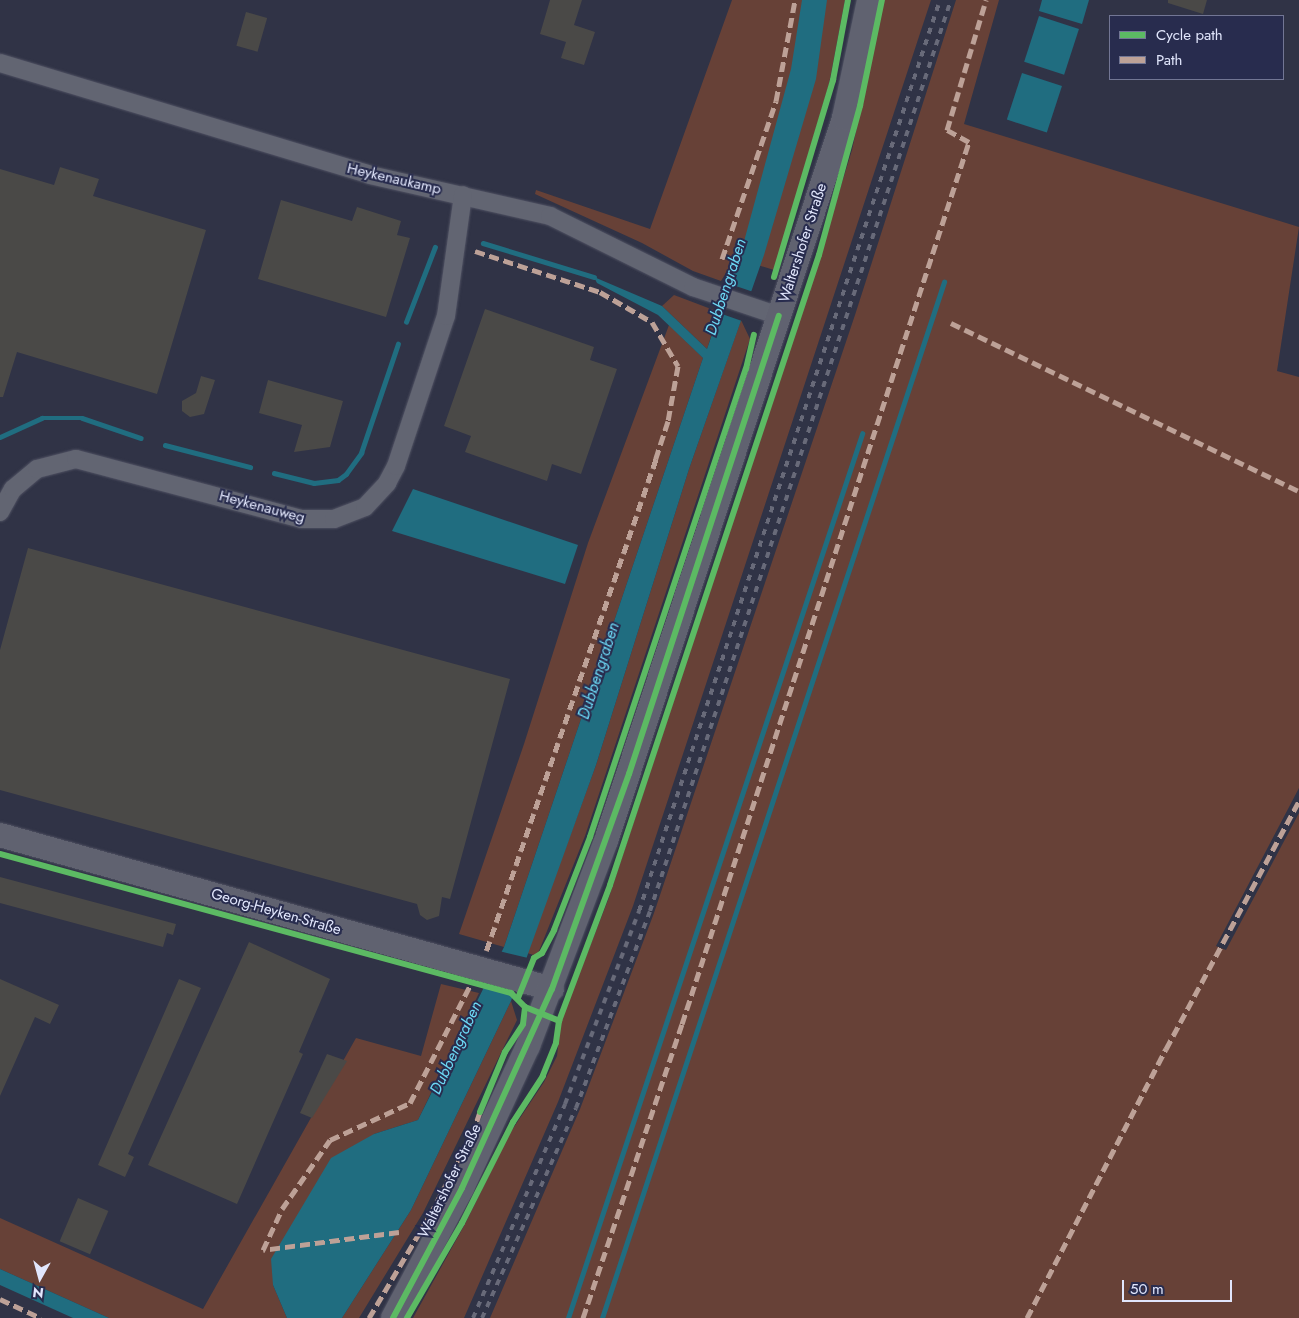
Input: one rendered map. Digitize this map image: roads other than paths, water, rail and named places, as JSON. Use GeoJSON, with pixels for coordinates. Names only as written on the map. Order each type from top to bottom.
{"type":"FeatureCollection","features":[{"type":"Feature","properties":{"kind":"main road","name":"Waltershofer Straße"},"geometry":{"type":"LineString","coordinates":[[393,1318],[462,1188],[552,989],[629,774],[844,118],[869,0]]}},
{"type":"Feature","properties":{"kind":"main road","name":"Georg-Heyken-Straße"},"geometry":{"type":"LineString","coordinates":[[0,835],[552,989]]}},
{"type":"Feature","properties":{"kind":"street","name":"Heykenaukamp"},"geometry":{"type":"LineString","coordinates":[[0,64],[370,175],[550,216],[716,296],[779,316]]}},
{"type":"Feature","properties":{"kind":"street","name":"Heykenauweg"},"geometry":{"type":"LineString","coordinates":[[0,512],[13,489],[37,469],[76,459],[301,519],[334,519],[364,507],[387,483],[396,466],[446,316],[463,195]]}},
{"type":"Feature","properties":{"kind":"water","name":"Dubbengraben"},"geometry":{"type":"Polygon","coordinates":[[[802,0],[827,0],[816,79],[764,255],[689,469],[596,765],[511,1001],[411,1210],[342,1318],[287,1318],[273,1285],[271,1259],[331,1158],[374,1134],[418,1120],[504,947],[703,358],[658,315],[597,283],[594,277],[662,306],[707,349],[743,245],[791,69],[802,0]]]}},
{"type":"Feature","properties":{"kind":"water"},"geometry":{"type":"Polygon","coordinates":[[[1042,0],[1089,0],[1082,24],[1039,11],[1042,0]]]}},
{"type":"Feature","properties":{"kind":"water"},"geometry":{"type":"Polygon","coordinates":[[[1039,16],[1079,29],[1064,75],[1024,62],[1039,16]]]}},
{"type":"Feature","properties":{"kind":"water"},"geometry":{"type":"Polygon","coordinates":[[[1022,73],[1062,86],[1047,133],[1007,120],[1022,73]]]}},
{"type":"Feature","properties":{"kind":"water"},"geometry":{"type":"Polygon","coordinates":[[[413,489],[578,545],[565,584],[392,531],[413,489]]]}},
{"type":"Feature","properties":{"kind":"water"},"geometry":{"type":"Polygon","coordinates":[[[0,1269],[109,1318],[73,1318],[0,1285],[0,1269]]]}},
{"type":"Feature","properties":{"kind":"waterway"},"geometry":{"type":"LineString","coordinates":[[483,243],[594,277]]}},
{"type":"Feature","properties":{"kind":"waterway"},"geometry":{"type":"LineString","coordinates":[[406,322],[435,247]]}},
{"type":"Feature","properties":{"kind":"waterway"},"geometry":{"type":"LineString","coordinates":[[602,1318],[944,282]]}},
{"type":"Feature","properties":{"kind":"waterway"},"geometry":{"type":"LineString","coordinates":[[274,473],[314,483],[338,480],[346,474],[361,453],[398,344]]}},
{"type":"Feature","properties":{"kind":"waterway"},"geometry":{"type":"LineString","coordinates":[[0,437],[42,418],[82,418],[141,438]]}},
{"type":"Feature","properties":{"kind":"waterway"},"geometry":{"type":"LineString","coordinates":[[568,1318],[862,434]]}},
{"type":"Feature","properties":{"kind":"waterway"},"geometry":{"type":"LineString","coordinates":[[165,445],[250,467]]}},
{"type":"Feature","properties":{"kind":"railway"},"geometry":{"type":"LineString","coordinates":[[473,1318],[565,1104],[639,911],[940,0]]}},
{"type":"Feature","properties":{"kind":"railway"},"geometry":{"type":"LineString","coordinates":[[482,1318],[576,1108],[650,911],[951,0]]}}]}
